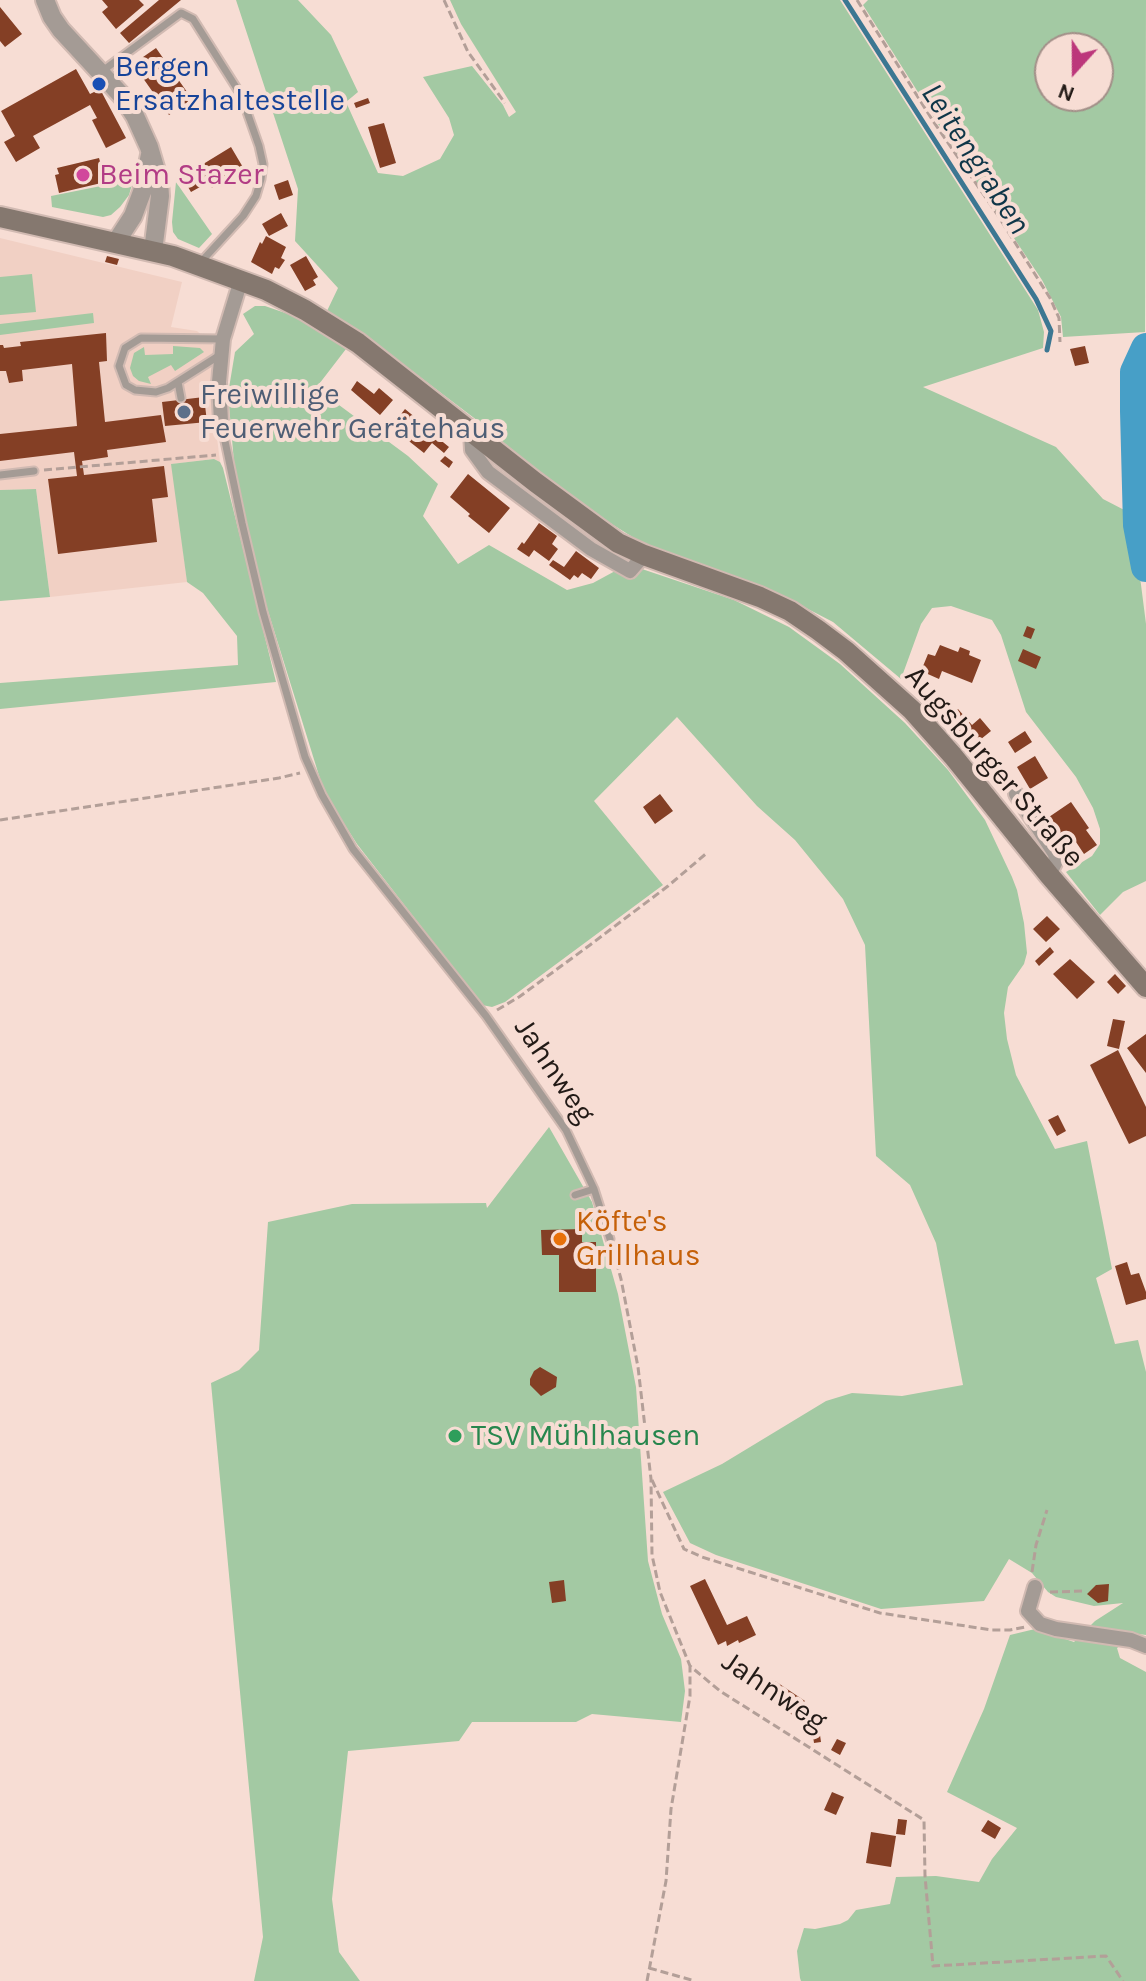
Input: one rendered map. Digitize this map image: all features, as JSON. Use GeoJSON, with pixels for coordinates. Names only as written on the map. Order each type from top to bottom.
{"type":"FeatureCollection","features":[{"type":"Feature","properties":{"kind":"main road","name":"Augsburger Straße"},"geometry":{"type":"LineString","coordinates":[[0,217],[153,251],[266,290],[358,343],[471,433],[618,543],[730,585],[780,607],[818,630],[912,710],[1146,987]]}},
{"type":"Feature","properties":{"kind":"street"},"geometry":{"type":"LineString","coordinates":[[45,0],[61,30],[129,106],[151,152],[160,196],[153,251]]}},
{"type":"Feature","properties":{"kind":"street"},"geometry":{"type":"LineString","coordinates":[[116,242],[133,216],[151,152]]}},
{"type":"Feature","properties":{"kind":"street","name":"Jahnweg"},"geometry":{"type":"LineString","coordinates":[[221,422],[219,382],[222,347],[241,280]]}},
{"type":"Feature","properties":{"kind":"street"},"geometry":{"type":"LineString","coordinates":[[1016,794],[1055,854],[1056,861],[1049,875]]}},
{"type":"Feature","properties":{"kind":"street"},"geometry":{"type":"LineString","coordinates":[[1035,1587],[1028,1611],[1040,1624],[1131,1640],[1146,1646]]}},
{"type":"Feature","properties":{"kind":"lane"},"geometry":{"type":"LineString","coordinates":[[101,72],[181,13],[193,19],[241,95],[259,146],[263,164],[261,179],[256,196],[243,216],[199,265]]}},
{"type":"Feature","properties":{"kind":"lane"},"geometry":{"type":"LineString","coordinates":[[141,338],[222,347],[178,382],[156,392],[135,390],[126,385],[119,366],[125,348],[141,338]]}},
{"type":"Feature","properties":{"kind":"lane"},"geometry":{"type":"LineString","coordinates":[[178,382],[181,398]]}},
{"type":"Feature","properties":{"kind":"lane","name":"Jahnweg"},"geometry":{"type":"LineString","coordinates":[[221,422],[263,612],[310,770],[353,849],[486,1016],[566,1130],[594,1189],[610,1239]]}},
{"type":"Feature","properties":{"kind":"lane"},"geometry":{"type":"LineString","coordinates":[[0,475],[34,471]]}},
{"type":"Feature","properties":{"kind":"lane"},"geometry":{"type":"LineString","coordinates":[[575,1195],[594,1189]]}},
{"type":"Feature","properties":{"kind":"path"},"geometry":{"type":"LineString","coordinates":[[444,0],[468,52],[505,103]]}},
{"type":"Feature","properties":{"kind":"path"},"geometry":{"type":"LineString","coordinates":[[857,0],[1050,298],[1059,318],[1060,342]]}},
{"type":"Feature","properties":{"kind":"path"},"geometry":{"type":"LineString","coordinates":[[34,471],[228,454]]}},
{"type":"Feature","properties":{"kind":"path"},"geometry":{"type":"LineString","coordinates":[[0,820],[279,778],[310,770]]}},
{"type":"Feature","properties":{"kind":"path"},"geometry":{"type":"LineString","coordinates":[[486,1016],[519,997],[590,945],[708,852]]}},
{"type":"Feature","properties":{"kind":"path","name":"Jahnweg"},"geometry":{"type":"LineString","coordinates":[[610,1239],[638,1367],[651,1479],[652,1555],[660,1592],[690,1666],[720,1691],[924,1820],[925,1876],[933,1966],[1106,1956],[1123,1981]]}},
{"type":"Feature","properties":{"kind":"path"},"geometry":{"type":"LineString","coordinates":[[651,1479],[684,1549],[880,1613],[992,1630],[1040,1624]]}},
{"type":"Feature","properties":{"kind":"path"},"geometry":{"type":"LineString","coordinates":[[1047,1510],[1036,1545],[1032,1573],[1035,1587],[1048,1592],[1085,1591]]}},
{"type":"Feature","properties":{"kind":"path"},"geometry":{"type":"LineString","coordinates":[[647,1981],[666,1881],[671,1809],[690,1696],[690,1666]]}},
{"type":"Feature","properties":{"kind":"path"},"geometry":{"type":"LineString","coordinates":[[649,1968],[695,1981]]}},
{"type":"Feature","properties":{"kind":"shaded area"},"geometry":{"type":"Polygon","coordinates":[[[0,238],[182,282],[171,327],[197,331],[214,346],[210,381],[220,462],[214,459],[172,464],[187,582],[50,597],[36,489],[0,490],[0,238]]]}},
{"type":"Feature","properties":{"kind":"green space"},"geometry":{"type":"Polygon","coordinates":[[[236,0],[298,0],[331,35],[358,92],[346,102],[378,173],[403,176],[440,159],[454,135],[449,118],[423,77],[472,66],[509,117],[516,112],[461,24],[450,0],[840,0],[1038,310],[1044,332],[1043,348],[923,387],[1056,447],[1103,499],[1132,514],[1146,624],[1146,881],[1123,892],[1100,915],[1066,872],[1092,856],[1100,844],[1100,829],[1093,808],[1076,777],[1026,712],[1001,635],[992,620],[951,606],[932,608],[921,624],[901,679],[833,622],[781,595],[647,546],[602,518],[545,477],[391,355],[327,311],[338,288],[295,241],[298,189],[236,0]]]}},
{"type":"Feature","properties":{"kind":"green space"},"geometry":{"type":"Polygon","coordinates":[[[868,0],[1146,0],[1145,332],[1063,337],[1061,317],[1042,280],[863,5],[868,0]]]}},
{"type":"Feature","properties":{"kind":"green space"},"geometry":{"type":"Polygon","coordinates":[[[136,171],[129,195],[111,215],[103,217],[52,207],[51,196],[116,183],[136,171]]]}},
{"type":"Feature","properties":{"kind":"green space"},"geometry":{"type":"Polygon","coordinates":[[[176,182],[212,234],[199,248],[178,239],[173,232],[176,182]]]}},
{"type":"Feature","properties":{"kind":"green space"},"geometry":{"type":"Polygon","coordinates":[[[32,274],[36,312],[0,315],[0,277],[32,274]]]}},
{"type":"Feature","properties":{"kind":"green space"},"geometry":{"type":"Polygon","coordinates":[[[255,306],[265,306],[294,316],[346,349],[316,388],[408,456],[438,484],[423,516],[458,564],[489,545],[567,590],[593,583],[617,570],[635,577],[642,569],[734,600],[789,627],[840,664],[905,723],[948,770],[985,820],[1017,890],[1024,923],[1027,953],[1024,964],[1008,987],[1004,1013],[1016,1075],[1055,1149],[1087,1141],[1112,1269],[1096,1278],[1115,1344],[1138,1340],[1146,1372],[1146,1635],[1138,1634],[1117,1648],[1120,1658],[1146,1672],[1146,1981],[801,1981],[797,1951],[804,1928],[840,1924],[856,1910],[890,1904],[896,1877],[936,1876],[979,1882],[992,1859],[1017,1828],[947,1792],[984,1709],[1010,1635],[1035,1629],[1074,1642],[1095,1621],[1123,1603],[1094,1606],[1056,1597],[1032,1573],[1009,1559],[984,1601],[881,1609],[716,1555],[690,1543],[663,1492],[722,1464],[826,1401],[852,1393],[902,1396],[963,1385],[936,1243],[910,1185],[876,1156],[865,945],[843,899],[795,840],[757,806],[677,717],[594,801],[663,885],[505,1002],[492,1007],[482,1005],[357,844],[321,782],[259,582],[234,462],[228,394],[235,352],[254,334],[243,314],[255,306]]]}},
{"type":"Feature","properties":{"kind":"green space"},"geometry":{"type":"Polygon","coordinates":[[[93,313],[94,323],[0,335],[0,324],[93,313]]]}},
{"type":"Feature","properties":{"kind":"green space"},"geometry":{"type":"Polygon","coordinates":[[[173,346],[200,348],[204,352],[175,371],[171,365],[148,377],[151,384],[133,376],[130,368],[134,353],[144,347],[145,355],[173,354],[173,346]]]}},
{"type":"Feature","properties":{"kind":"green space"},"geometry":{"type":"Polygon","coordinates":[[[1146,364],[1146,492],[1139,384],[1146,364]]]}},
{"type":"Feature","properties":{"kind":"green space"},"geometry":{"type":"Polygon","coordinates":[[[214,459],[223,468],[276,682],[0,709],[0,683],[238,665],[237,636],[203,593],[187,582],[171,464],[214,459]]]}},
{"type":"Feature","properties":{"kind":"green space"},"geometry":{"type":"Polygon","coordinates":[[[36,489],[50,597],[0,601],[0,490],[36,489]]]}},
{"type":"Feature","properties":{"kind":"green space","name":"TSV Mühlhausen"},"geometry":{"type":"Polygon","coordinates":[[[549,1127],[592,1202],[618,1294],[636,1387],[648,1561],[662,1614],[681,1659],[685,1691],[681,1722],[592,1714],[576,1722],[472,1722],[459,1741],[348,1751],[332,1899],[339,1952],[360,1981],[254,1981],[263,1937],[211,1383],[239,1370],[259,1350],[268,1222],[352,1204],[486,1203],[487,1208],[549,1127]]]}},
{"type":"Feature","properties":{"kind":"building"},"geometry":{"type":"Polygon","coordinates":[[[102,0],[139,0],[144,5],[116,29],[102,12],[108,7],[102,0]]]}},
{"type":"Feature","properties":{"kind":"building"},"geometry":{"type":"Polygon","coordinates":[[[159,0],[181,0],[129,43],[120,33],[159,0]]]}},
{"type":"Feature","properties":{"kind":"building"},"geometry":{"type":"Polygon","coordinates":[[[0,7],[22,34],[5,47],[0,41],[0,7]]]}},
{"type":"Feature","properties":{"kind":"building"},"geometry":{"type":"Polygon","coordinates":[[[156,48],[192,99],[169,115],[133,64],[156,48]]]}},
{"type":"Feature","properties":{"kind":"building"},"geometry":{"type":"Polygon","coordinates":[[[76,69],[90,94],[100,89],[126,138],[106,148],[92,120],[97,118],[90,105],[33,136],[40,148],[16,162],[4,142],[15,136],[1,111],[76,69]]]}},
{"type":"Feature","properties":{"kind":"building"},"geometry":{"type":"Polygon","coordinates":[[[368,98],[370,103],[356,108],[354,103],[368,98]]]}},
{"type":"Feature","properties":{"kind":"building"},"geometry":{"type":"Polygon","coordinates":[[[384,123],[396,163],[380,168],[368,127],[384,123]]]}},
{"type":"Feature","properties":{"kind":"building"},"geometry":{"type":"Polygon","coordinates":[[[231,147],[244,169],[212,188],[209,182],[191,192],[182,177],[231,147]]]}},
{"type":"Feature","properties":{"kind":"building"},"geometry":{"type":"Polygon","coordinates":[[[99,158],[101,165],[110,163],[114,180],[59,193],[55,175],[59,174],[57,168],[99,158]]]}},
{"type":"Feature","properties":{"kind":"building"},"geometry":{"type":"Polygon","coordinates":[[[288,180],[293,195],[279,200],[274,185],[288,180]]]}},
{"type":"Feature","properties":{"kind":"building"},"geometry":{"type":"Polygon","coordinates":[[[281,213],[288,226],[269,236],[262,224],[281,213]]]}},
{"type":"Feature","properties":{"kind":"building"},"geometry":{"type":"Polygon","coordinates":[[[266,236],[286,247],[281,258],[285,260],[279,269],[275,267],[272,274],[251,262],[266,236]]]}},
{"type":"Feature","properties":{"kind":"building"},"geometry":{"type":"Polygon","coordinates":[[[107,256],[119,259],[117,265],[105,262],[107,256]]]}},
{"type":"Feature","properties":{"kind":"building"},"geometry":{"type":"Polygon","coordinates":[[[306,256],[318,277],[313,280],[316,285],[305,291],[290,265],[306,256]]]}},
{"type":"Feature","properties":{"kind":"building"},"geometry":{"type":"Polygon","coordinates":[[[106,333],[107,361],[99,362],[105,422],[161,415],[166,442],[107,450],[108,457],[82,461],[84,475],[164,466],[168,497],[152,499],[157,542],[58,554],[48,479],[77,476],[74,452],[0,461],[0,434],[77,426],[72,364],[22,370],[23,381],[9,383],[6,371],[0,371],[0,345],[4,348],[21,346],[20,342],[106,333]]]}},
{"type":"Feature","properties":{"kind":"building"},"geometry":{"type":"Polygon","coordinates":[[[1085,346],[1089,363],[1075,366],[1070,349],[1085,346]]]}},
{"type":"Feature","properties":{"kind":"building"},"geometry":{"type":"Polygon","coordinates":[[[357,381],[374,394],[379,388],[393,400],[380,415],[351,390],[357,381]]]}},
{"type":"Feature","properties":{"kind":"building","name":"Freiwillige Feuerwehr Gerätehaus"},"geometry":{"type":"Polygon","coordinates":[[[204,397],[207,422],[165,426],[162,402],[204,397]]]}},
{"type":"Feature","properties":{"kind":"building"},"geometry":{"type":"Polygon","coordinates":[[[405,409],[428,428],[425,432],[449,447],[444,453],[432,443],[424,453],[391,427],[405,409]]]}},
{"type":"Feature","properties":{"kind":"building"},"geometry":{"type":"Polygon","coordinates":[[[445,456],[453,462],[449,468],[440,461],[445,456]]]}},
{"type":"Feature","properties":{"kind":"building"},"geometry":{"type":"Polygon","coordinates":[[[468,474],[510,508],[489,533],[450,497],[468,474]]]}},
{"type":"Feature","properties":{"kind":"building"},"geometry":{"type":"Polygon","coordinates":[[[539,523],[557,536],[552,544],[558,549],[549,561],[534,550],[529,557],[517,549],[539,523]]]}},
{"type":"Feature","properties":{"kind":"building"},"geometry":{"type":"Polygon","coordinates":[[[576,551],[599,568],[591,579],[582,573],[570,580],[549,565],[553,560],[564,567],[576,551]]]}},
{"type":"Feature","properties":{"kind":"building"},"geometry":{"type":"Polygon","coordinates":[[[1027,626],[1035,629],[1031,639],[1023,636],[1027,626]]]}},
{"type":"Feature","properties":{"kind":"building"},"geometry":{"type":"Polygon","coordinates":[[[940,645],[958,652],[960,647],[981,660],[972,683],[942,671],[939,679],[921,671],[928,654],[935,656],[940,645]]]}},
{"type":"Feature","properties":{"kind":"building"},"geometry":{"type":"Polygon","coordinates":[[[1023,649],[1041,657],[1036,669],[1018,661],[1023,649]]]}},
{"type":"Feature","properties":{"kind":"building"},"geometry":{"type":"Polygon","coordinates":[[[958,709],[972,725],[980,718],[991,731],[970,748],[946,719],[958,709]]]}},
{"type":"Feature","properties":{"kind":"building"},"geometry":{"type":"Polygon","coordinates":[[[1025,731],[1032,742],[1015,753],[1008,742],[1025,731]]]}},
{"type":"Feature","properties":{"kind":"building"},"geometry":{"type":"Polygon","coordinates":[[[1035,756],[1048,778],[1030,789],[1017,767],[1035,756]]]}},
{"type":"Feature","properties":{"kind":"building"},"geometry":{"type":"Polygon","coordinates":[[[660,794],[673,811],[655,824],[643,807],[660,794]]]}},
{"type":"Feature","properties":{"kind":"building"},"geometry":{"type":"Polygon","coordinates":[[[1071,802],[1097,845],[1084,854],[1074,839],[1067,844],[1049,817],[1071,802]]]}},
{"type":"Feature","properties":{"kind":"building"},"geometry":{"type":"Polygon","coordinates":[[[1047,916],[1060,929],[1046,942],[1033,929],[1047,916]]]}},
{"type":"Feature","properties":{"kind":"building"},"geometry":{"type":"Polygon","coordinates":[[[1050,947],[1054,952],[1039,966],[1035,961],[1050,947]]]}},
{"type":"Feature","properties":{"kind":"building"},"geometry":{"type":"Polygon","coordinates":[[[1070,959],[1095,982],[1077,999],[1053,974],[1070,959]]]}},
{"type":"Feature","properties":{"kind":"building"},"geometry":{"type":"Polygon","coordinates":[[[1115,974],[1126,986],[1118,994],[1107,982],[1115,974]]]}},
{"type":"Feature","properties":{"kind":"building"},"geometry":{"type":"Polygon","coordinates":[[[1113,1019],[1125,1021],[1119,1049],[1107,1046],[1113,1019]]]}},
{"type":"Feature","properties":{"kind":"building"},"geometry":{"type":"Polygon","coordinates":[[[1146,1034],[1146,1073],[1127,1048],[1146,1034]]]}},
{"type":"Feature","properties":{"kind":"building"},"geometry":{"type":"Polygon","coordinates":[[[1118,1050],[1146,1107],[1146,1136],[1129,1144],[1090,1065],[1118,1050]]]}},
{"type":"Feature","properties":{"kind":"building"},"geometry":{"type":"Polygon","coordinates":[[[1058,1115],[1066,1131],[1057,1136],[1048,1120],[1058,1115]]]}},
{"type":"Feature","properties":{"kind":"building"},"geometry":{"type":"Polygon","coordinates":[[[582,1229],[582,1242],[596,1242],[596,1292],[559,1292],[559,1255],[542,1255],[541,1230],[582,1229]]]}},
{"type":"Feature","properties":{"kind":"building"},"geometry":{"type":"Polygon","coordinates":[[[1127,1262],[1131,1275],[1139,1273],[1146,1299],[1126,1305],[1115,1266],[1127,1262]]]}},
{"type":"Feature","properties":{"kind":"building"},"geometry":{"type":"Polygon","coordinates":[[[540,1367],[557,1377],[556,1387],[541,1396],[530,1385],[534,1371],[540,1367]]]}},
{"type":"Feature","properties":{"kind":"building"},"geometry":{"type":"Polygon","coordinates":[[[705,1579],[727,1625],[747,1616],[756,1635],[739,1643],[738,1640],[727,1646],[726,1641],[718,1645],[690,1586],[705,1579]]]}},
{"type":"Feature","properties":{"kind":"building"},"geometry":{"type":"Polygon","coordinates":[[[564,1580],[566,1601],[552,1603],[549,1582],[564,1580]]]}},
{"type":"Feature","properties":{"kind":"building"},"geometry":{"type":"Polygon","coordinates":[[[1109,1584],[1108,1601],[1098,1603],[1087,1594],[1096,1585],[1109,1584]]]}},
{"type":"Feature","properties":{"kind":"building"},"geometry":{"type":"Polygon","coordinates":[[[775,1681],[805,1701],[794,1716],[765,1697],[775,1681]]]}},
{"type":"Feature","properties":{"kind":"building"},"geometry":{"type":"Polygon","coordinates":[[[819,1728],[821,1742],[814,1743],[812,1729],[819,1728]]]}},
{"type":"Feature","properties":{"kind":"building"},"geometry":{"type":"Polygon","coordinates":[[[837,1739],[846,1743],[840,1755],[831,1750],[837,1739]]]}},
{"type":"Feature","properties":{"kind":"building"},"geometry":{"type":"Polygon","coordinates":[[[832,1792],[844,1797],[836,1815],[824,1810],[832,1792]]]}},
{"type":"Feature","properties":{"kind":"building"},"geometry":{"type":"Polygon","coordinates":[[[898,1819],[907,1820],[905,1835],[896,1834],[898,1819]]]}},
{"type":"Feature","properties":{"kind":"building"},"geometry":{"type":"Polygon","coordinates":[[[988,1820],[1001,1828],[995,1839],[981,1831],[988,1820]]]}},
{"type":"Feature","properties":{"kind":"building"},"geometry":{"type":"Polygon","coordinates":[[[871,1832],[896,1836],[891,1867],[866,1863],[871,1832]]]}},
{"type":"Feature","properties":{"kind":"waterway","name":"Leitengraben"},"geometry":{"type":"LineString","coordinates":[[845,0],[1036,299],[1051,331],[1047,350]]}},
{"type":"Feature","properties":{"kind":"waterway"},"geometry":{"type":"LineString","coordinates":[[1146,348],[1135,372],[1138,525],[1146,567]]}},
{"type":"Feature","properties":{"kind":"waterway"},"geometry":{"type":"LineString","coordinates":[[1138,493],[1146,498]]}},
{"type":"Feature","properties":{"kind":"place","name":"Bergen Ersatzhaltestelle"},"geometry":{"type":"Point","coordinates":[99,84]}},
{"type":"Feature","properties":{"kind":"place","name":"Beim Stazer"},"geometry":{"type":"Point","coordinates":[83,175]}},
{"type":"Feature","properties":{"kind":"place","name":"Freiwillige Feuerwehr Gerätehaus"},"geometry":{"type":"Point","coordinates":[184,412]}},
{"type":"Feature","properties":{"kind":"place","name":"Köfte's Grillhaus"},"geometry":{"type":"Point","coordinates":[560,1239]}},
{"type":"Feature","properties":{"kind":"place","name":"TSV Mühlhausen"},"geometry":{"type":"Point","coordinates":[455,1436]}}]}
